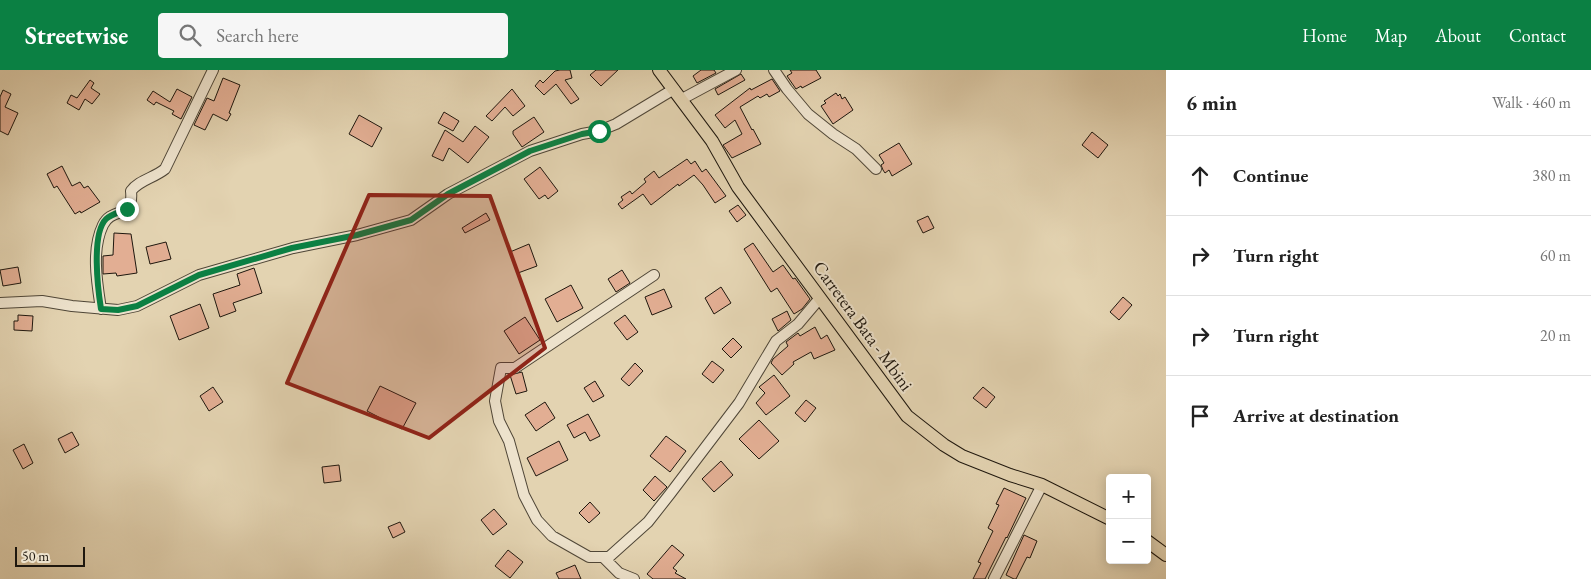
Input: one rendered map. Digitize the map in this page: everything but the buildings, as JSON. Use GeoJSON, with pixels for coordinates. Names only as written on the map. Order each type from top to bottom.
{"type":"FeatureCollection","features":[{"type":"Feature","properties":{"kind":"main road","name":"Carretera Bata - Mbini"},"geometry":{"type":"LineString","coordinates":[[659,70],[712,142],[738,187],[906,416],[944,445],[962,456],[1010,475],[1042,485],[1106,517]]}},
{"type":"Feature","properties":{"kind":"main road"},"geometry":{"type":"LineString","coordinates":[[1151,544],[1166,555]]}},
{"type":"Feature","properties":{"kind":"street"},"geometry":{"type":"LineString","coordinates":[[101,309],[96,279],[97,248],[101,228],[106,219],[127,209],[132,201],[131,191],[136,184],[152,178],[165,169],[211,70]]}},
{"type":"Feature","properties":{"kind":"street"},"geometry":{"type":"LineString","coordinates":[[0,303],[42,301],[118,310],[137,306],[199,275],[292,248],[357,235],[411,220],[448,194],[530,151],[608,128],[678,94],[736,70]]}},
{"type":"Feature","properties":{"kind":"street"},"geometry":{"type":"LineString","coordinates":[[774,70],[787,90],[808,114],[856,149],[876,169]]}},
{"type":"Feature","properties":{"kind":"street"},"geometry":{"type":"LineString","coordinates":[[654,276],[515,368],[501,368],[494,401],[499,421],[512,450],[524,495],[537,520],[552,536],[589,557],[604,558],[613,554],[648,522],[739,403],[776,341],[798,324],[820,298]]}},
{"type":"Feature","properties":{"kind":"street"},"geometry":{"type":"LineString","coordinates":[[994,579],[1042,485]]}},
{"type":"Feature","properties":{"kind":"street"},"geometry":{"type":"LineString","coordinates":[[604,558],[619,573],[634,579]]}},
{"type":"Feature","properties":{"kind":"highlighted area"},"geometry":{"type":"Polygon","coordinates":[[[369,195],[490,196],[545,348],[429,438],[287,383],[369,195]]]}},
{"type":"Feature","properties":{"kind":"route"},"geometry":{"type":"LineString","coordinates":[[127,209],[106,219],[101,228],[97,248],[96,279],[101,309],[118,310],[137,306],[199,275],[237,263],[292,248],[357,235],[411,220],[448,194],[530,151],[582,134],[599,131]]}}]}
